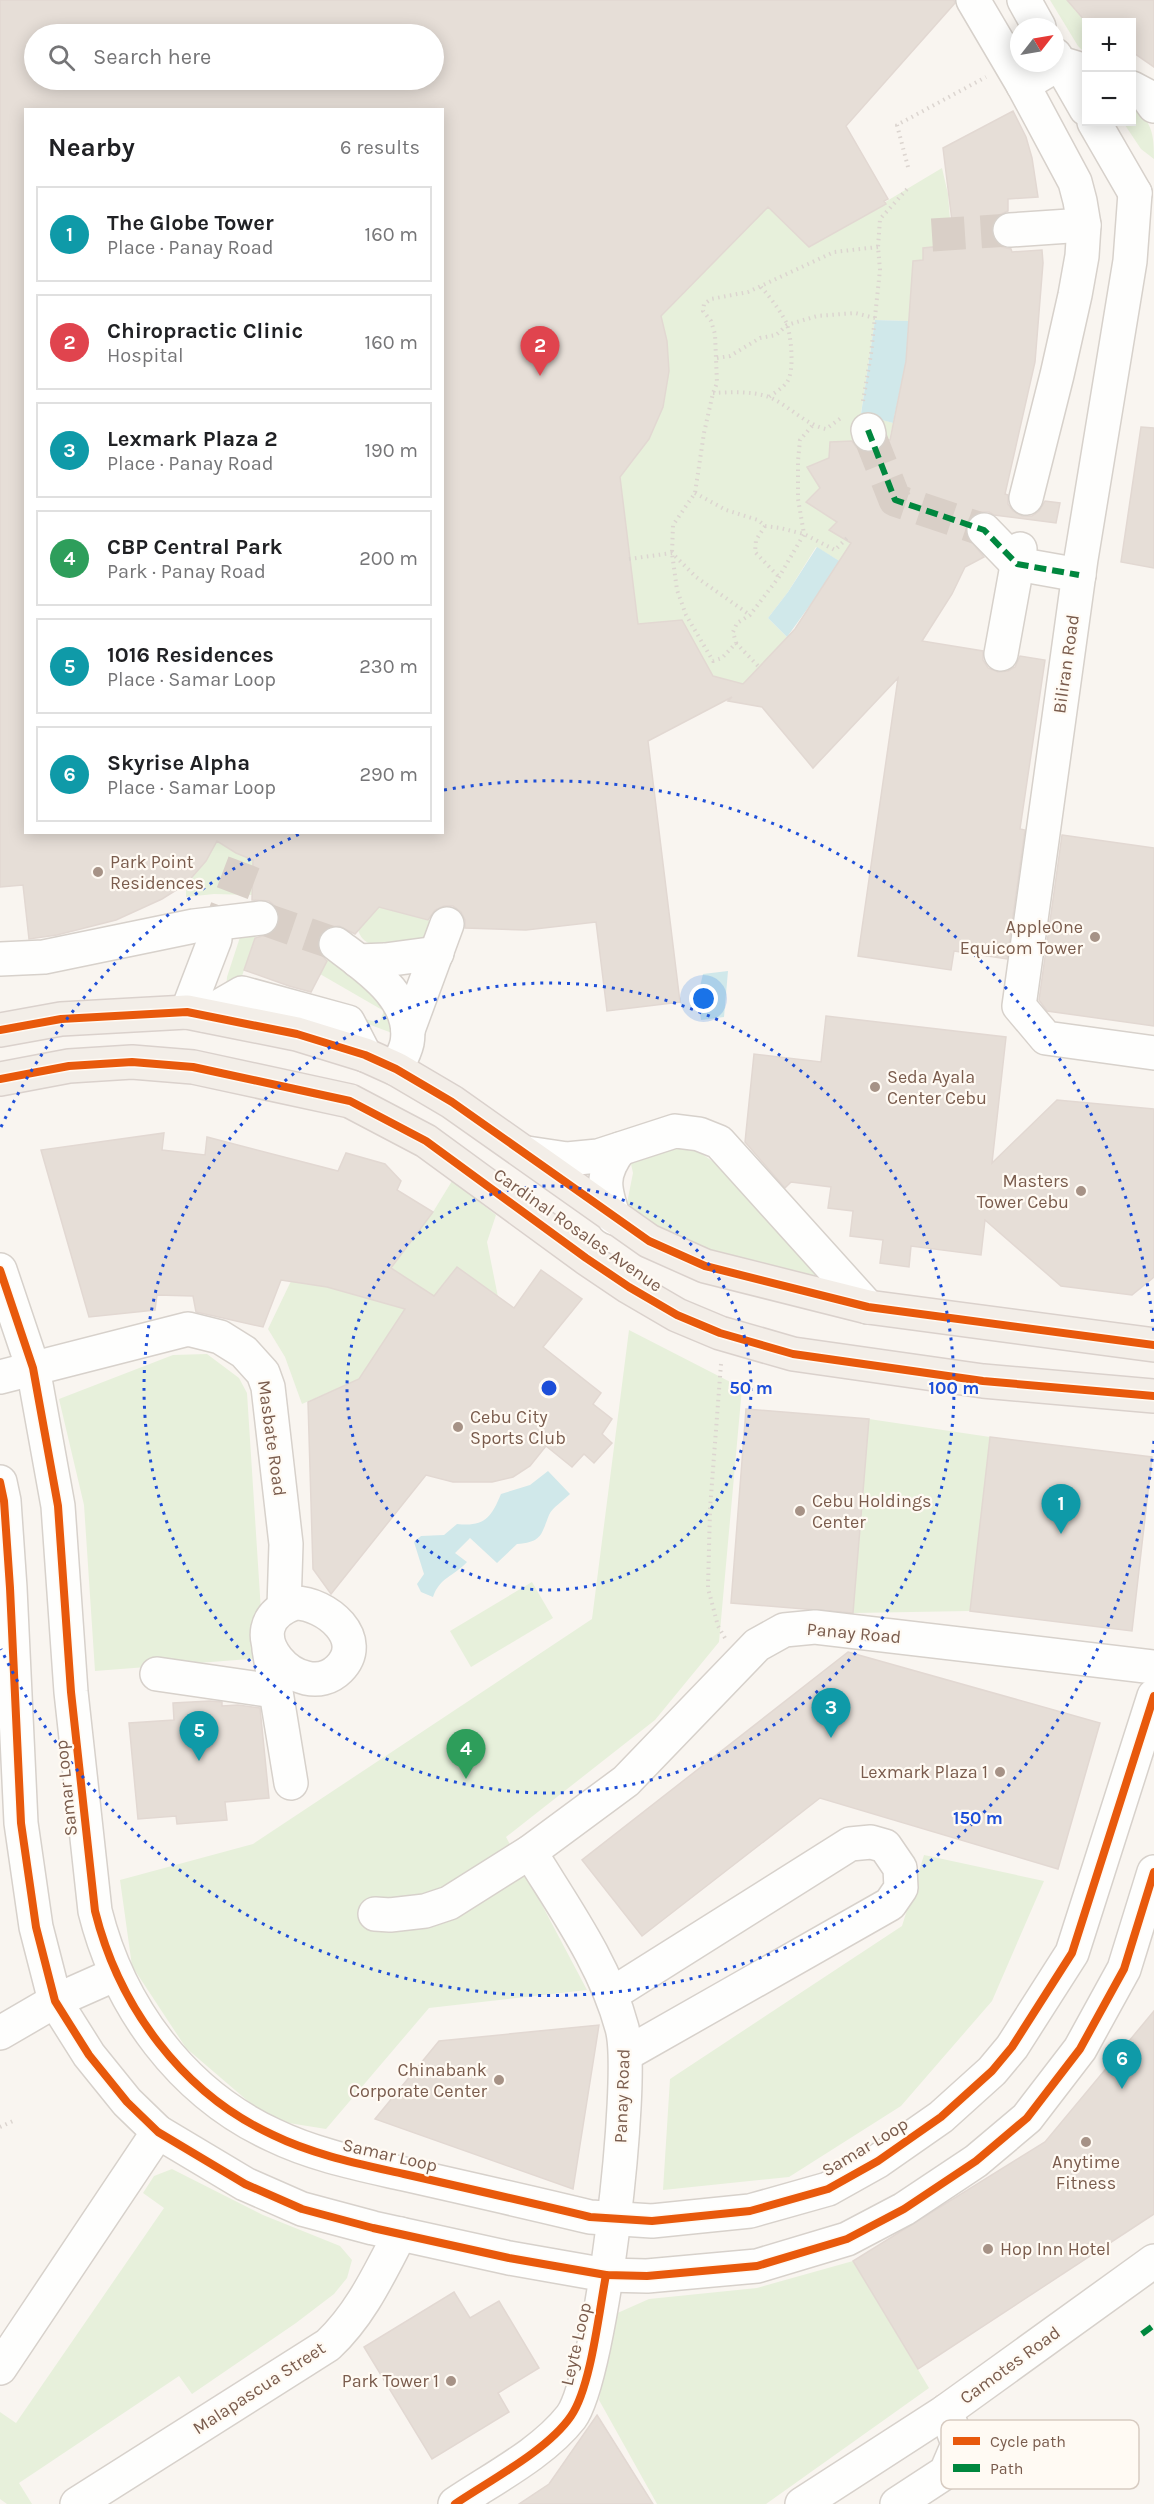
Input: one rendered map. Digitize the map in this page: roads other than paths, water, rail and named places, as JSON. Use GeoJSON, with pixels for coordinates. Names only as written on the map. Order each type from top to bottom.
{"type":"FeatureCollection","features":[{"type":"Feature","properties":{"kind":"main road","name":"Cardinal Rosales Avenue"},"geometry":{"type":"LineString","coordinates":[[0,1030],[61,1019],[195,1013],[297,1034],[365,1055],[396,1069],[452,1102],[649,1241],[705,1266],[868,1307],[1153,1344]]}},
{"type":"Feature","properties":{"kind":"main road","name":"Cardinal Rosales Avenue"},"geometry":{"type":"LineString","coordinates":[[4,1082],[69,1066],[132,1062],[193,1067],[350,1101],[426,1142],[629,1287],[677,1315],[720,1333],[793,1354],[983,1381],[1150,1399]]}},
{"type":"Feature","properties":{"kind":"street"},"geometry":{"type":"LineString","coordinates":[[973,0],[1023,85],[1074,182],[1080,201],[1083,240],[1057,375],[1022,532],[1001,654]]}},
{"type":"Feature","properties":{"kind":"street"},"geometry":{"type":"LineString","coordinates":[[1024,0],[1035,18]]}},
{"type":"Feature","properties":{"kind":"street"},"geometry":{"type":"LineString","coordinates":[[1023,85],[1067,63],[1082,99]]}},
{"type":"Feature","properties":{"kind":"street"},"geometry":{"type":"LineString","coordinates":[[1136,90],[1147,96],[1154,106]]}},
{"type":"Feature","properties":{"kind":"street"},"geometry":{"type":"LineString","coordinates":[[1097,126],[1145,194]]}},
{"type":"Feature","properties":{"kind":"street","name":"Biliran Road"},"geometry":{"type":"LineString","coordinates":[[1145,194],[1130,261],[1080,567],[1019,1006],[1046,1038],[1154,1053]]}},
{"type":"Feature","properties":{"kind":"street"},"geometry":{"type":"LineString","coordinates":[[1010,230],[1083,240],[1130,261]]}},
{"type":"Feature","properties":{"kind":"street"},"geometry":{"type":"LineString","coordinates":[[984,530],[1022,532],[1080,567]]}},
{"type":"Feature","properties":{"kind":"street"},"geometry":{"type":"LineString","coordinates":[[0,959],[44,957],[194,926],[261,918]]}},
{"type":"Feature","properties":{"kind":"street"},"geometry":{"type":"LineString","coordinates":[[195,1013],[215,939]]}},
{"type":"Feature","properties":{"kind":"street"},"geometry":{"type":"LineString","coordinates":[[396,1069],[442,939],[385,960],[347,952],[395,996],[408,1030]]}},
{"type":"Feature","properties":{"kind":"street"},"geometry":{"type":"LineString","coordinates":[[527,1153],[567,1160],[598,1156],[675,1131],[699,1134],[719,1142],[868,1307]]}},
{"type":"Feature","properties":{"kind":"street"},"geometry":{"type":"LineString","coordinates":[[614,1218],[605,1192],[606,1176],[609,1163],[620,1149]]}},
{"type":"Feature","properties":{"kind":"street","name":"Samar Loop"},"geometry":{"type":"LineString","coordinates":[[0,1270],[33,1368],[58,1506],[71,1692],[95,1911],[103,1946],[141,2019],[165,2053],[197,2085],[232,2112],[273,2136],[334,2157],[590,2217],[613,2220],[652,2221],[750,2211],[828,2189],[878,2161],[941,2117],[992,2071],[1012,2047],[1072,1953],[1154,1696]]}},
{"type":"Feature","properties":{"kind":"street","name":"Masbate Road"},"geometry":{"type":"LineString","coordinates":[[0,1377],[188,1329],[220,1337],[244,1352],[263,1373],[268,1387],[286,1544],[284,1607]]}},
{"type":"Feature","properties":{"kind":"street"},"geometry":{"type":"LineString","coordinates":[[0,1482],[6,1522],[8,1704],[21,1823],[36,1927],[55,2001],[89,2055],[127,2102],[158,2132],[245,2184],[302,2209],[509,2258],[606,2275],[647,2276],[757,2266],[847,2239],[904,2209],[976,2161],[1027,2118],[1080,2049],[1125,1969],[1154,1872]]}},
{"type":"Feature","properties":{"kind":"street"},"geometry":{"type":"LineString","coordinates":[[269,1649],[275,1659],[309,1680],[332,1675],[347,1657],[349,1645],[340,1623],[318,1606],[307,1603],[295,1603],[284,1607],[269,1625],[267,1637],[274,1691],[291,1784]]}},
{"type":"Feature","properties":{"kind":"street","name":"Panay Road"},"geometry":{"type":"LineString","coordinates":[[375,1914],[390,1915],[425,1911],[449,1902],[530,1852],[626,1781],[757,1645],[784,1630],[815,1627],[1154,1666]]}},
{"type":"Feature","properties":{"kind":"street"},"geometry":{"type":"LineString","coordinates":[[157,1674],[274,1691]]}},
{"type":"Feature","properties":{"kind":"street"},"geometry":{"type":"LineString","coordinates":[[612,1994],[850,1844],[871,1842],[885,1846],[900,1868],[901,1888],[890,1904],[626,2054]]}},
{"type":"Feature","properties":{"kind":"street","name":"Panay Road"},"geometry":{"type":"LineString","coordinates":[[530,1852],[597,1961],[612,1994],[623,2031],[626,2054],[625,2107],[613,2220]]}},
{"type":"Feature","properties":{"kind":"street"},"geometry":{"type":"LineString","coordinates":[[0,2033],[55,2001],[116,1974]]}},
{"type":"Feature","properties":{"kind":"street"},"geometry":{"type":"LineString","coordinates":[[0,2368],[158,2132]]}},
{"type":"Feature","properties":{"kind":"street","name":"Leyte Loop"},"geometry":{"type":"LineString","coordinates":[[455,2504],[547,2442],[572,2416],[586,2381],[606,2275],[613,2220]]}},
{"type":"Feature","properties":{"kind":"street","name":"Malapascua Street"},"geometry":{"type":"LineString","coordinates":[[77,2504],[328,2345],[346,2328],[360,2308],[400,2234]]}},
{"type":"Feature","properties":{"kind":"street","name":"Camotes Road"},"geometry":{"type":"LineString","coordinates":[[802,2504],[946,2411],[1154,2261]]}},
{"type":"Feature","properties":{"kind":"street"},"geometry":{"type":"LineString","coordinates":[[946,2411],[949,2420]]}},
{"type":"Feature","properties":{"kind":"street"},"geometry":{"type":"LineString","coordinates":[[897,2504],[941,2475]]}},
{"type":"Feature","properties":{"kind":"water"},"geometry":{"type":"Polygon","coordinates":[[[875,320],[910,321],[906,361],[893,423],[861,414],[875,320]]]}},
{"type":"Feature","properties":{"kind":"water"},"geometry":{"type":"Polygon","coordinates":[[[817,547],[841,562],[787,637],[768,618],[817,547]]]}},
{"type":"Feature","properties":{"kind":"water"},"geometry":{"type":"Polygon","coordinates":[[[728,971],[724,1017],[701,1020],[698,995],[703,974],[728,971]]]}},
{"type":"Feature","properties":{"kind":"water"},"geometry":{"type":"Polygon","coordinates":[[[548,1471],[570,1494],[551,1512],[542,1532],[536,1539],[517,1544],[497,1563],[470,1538],[455,1553],[467,1562],[439,1585],[433,1597],[421,1592],[417,1584],[424,1574],[414,1542],[421,1536],[444,1535],[457,1524],[480,1522],[490,1515],[501,1494],[530,1485],[548,1471]]]}},
{"type":"Feature","properties":{"kind":"tunnel"},"geometry":{"type":"LineString","coordinates":[[932,235],[1010,230]]}},
{"type":"Feature","properties":{"kind":"tunnel"},"geometry":{"type":"LineString","coordinates":[[869,434],[895,500],[984,530]]}},
{"type":"Feature","properties":{"kind":"tunnel"},"geometry":{"type":"LineString","coordinates":[[215,939],[246,857]]}},
{"type":"Feature","properties":{"kind":"tunnel"},"geometry":{"type":"LineString","coordinates":[[261,918],[336,944]]}},
{"type":"Feature","properties":{"kind":"place","name":"Chiropractic Clinic"},"geometry":{"type":"Point","coordinates":[540,376]}},
{"type":"Feature","properties":{"kind":"place","name":"Park Point Residences"},"geometry":{"type":"Point","coordinates":[98,872]}},
{"type":"Feature","properties":{"kind":"place","name":"AppleOne Equicom Tower"},"geometry":{"type":"Point","coordinates":[1095,937]}},
{"type":"Feature","properties":{"kind":"place","name":"Seda Ayala Center Cebu"},"geometry":{"type":"Point","coordinates":[875,1087]}},
{"type":"Feature","properties":{"kind":"place","name":"Masters Tower Cebu"},"geometry":{"type":"Point","coordinates":[1081,1191]}},
{"type":"Feature","properties":{"kind":"place","name":"Cebu City Sports Club"},"geometry":{"type":"Point","coordinates":[458,1427]}},
{"type":"Feature","properties":{"kind":"place","name":"Cebu Holdings Center"},"geometry":{"type":"Point","coordinates":[800,1511]}},
{"type":"Feature","properties":{"kind":"place","name":"The Globe Tower"},"geometry":{"type":"Point","coordinates":[1061,1534]}},
{"type":"Feature","properties":{"kind":"place","name":"Lexmark Plaza 2"},"geometry":{"type":"Point","coordinates":[831,1738]}},
{"type":"Feature","properties":{"kind":"place","name":"1016 Residences"},"geometry":{"type":"Point","coordinates":[199,1761]}},
{"type":"Feature","properties":{"kind":"place","name":"Lexmark Plaza 1"},"geometry":{"type":"Point","coordinates":[1000,1772]}},
{"type":"Feature","properties":{"kind":"place","name":"CBP Central Park"},"geometry":{"type":"Point","coordinates":[466,1779]}},
{"type":"Feature","properties":{"kind":"place","name":"Chinabank Corporate Center"},"geometry":{"type":"Point","coordinates":[499,2080]}},
{"type":"Feature","properties":{"kind":"place","name":"Skyrise Alpha"},"geometry":{"type":"Point","coordinates":[1122,2089]}},
{"type":"Feature","properties":{"kind":"place","name":"Anytime Fitness"},"geometry":{"type":"Point","coordinates":[1086,2142]}},
{"type":"Feature","properties":{"kind":"place","name":"Hop Inn Hotel"},"geometry":{"type":"Point","coordinates":[988,2249]}},
{"type":"Feature","properties":{"kind":"place","name":"Park Tower 1"},"geometry":{"type":"Point","coordinates":[451,2381]}}]}
